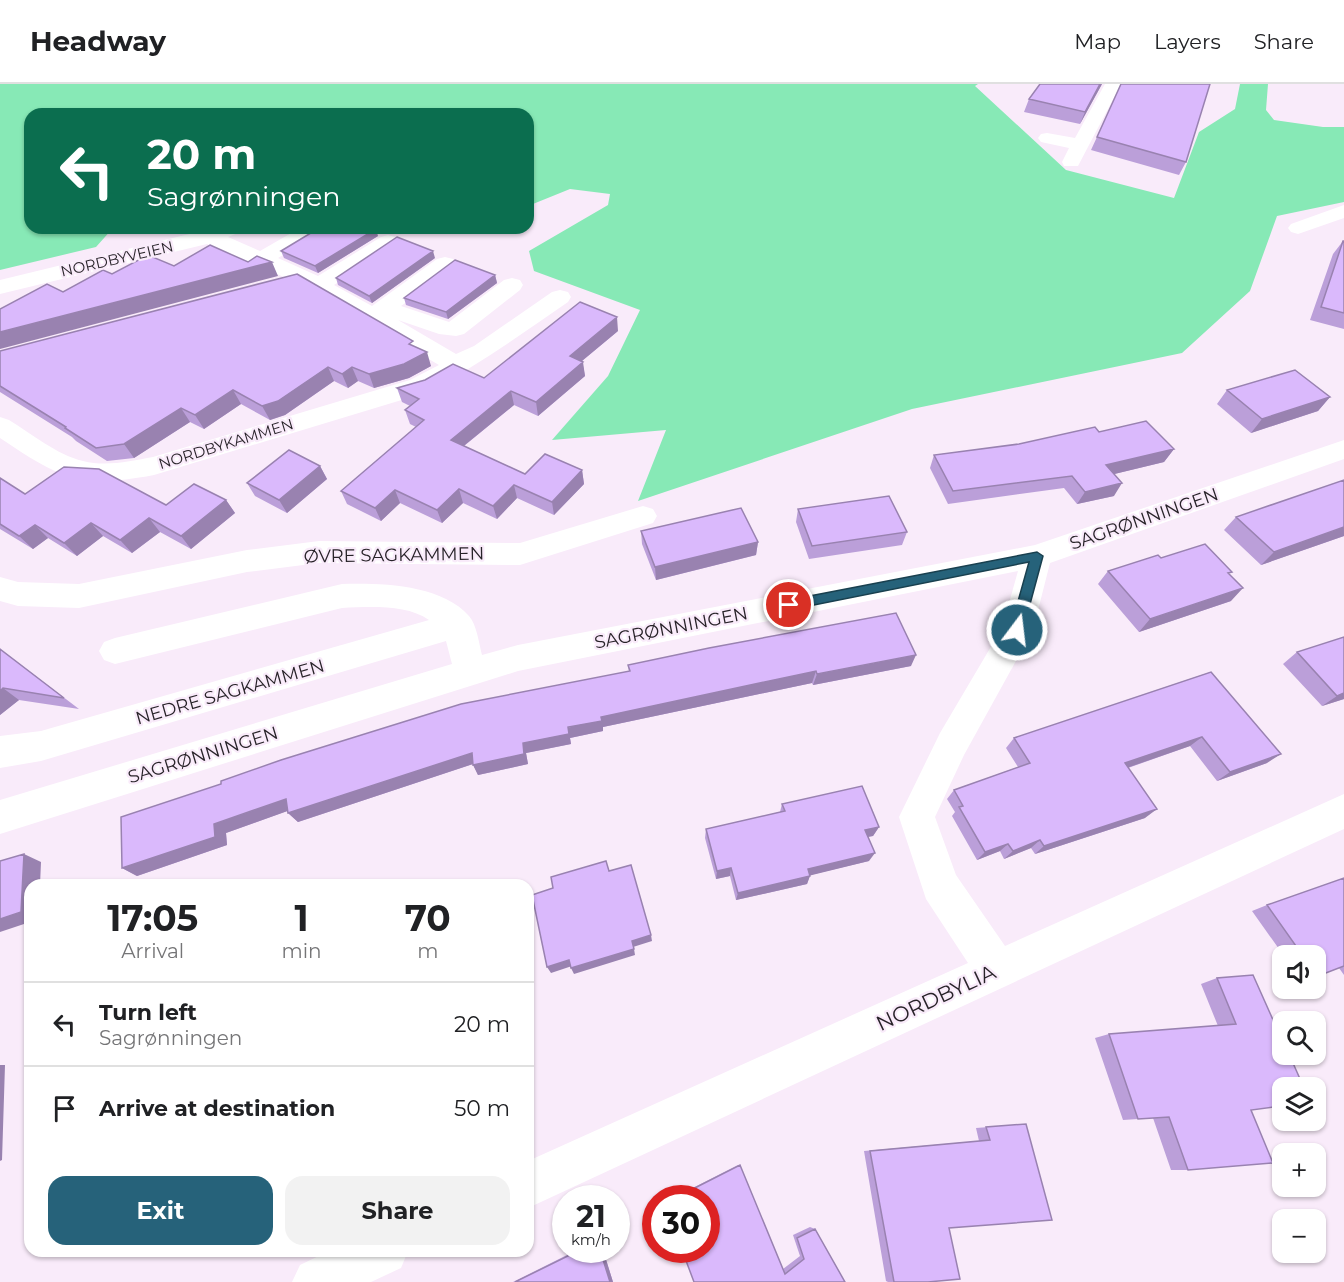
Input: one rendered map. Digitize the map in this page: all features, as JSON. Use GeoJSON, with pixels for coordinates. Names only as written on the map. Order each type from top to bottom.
{"type":"FeatureCollection","features":[{"type":"Feature","properties":{"kind":"street"},"geometry":{"type":"LineString","coordinates":[[1071,162],[1113,84]]}},
{"type":"Feature","properties":{"kind":"street"},"geometry":{"type":"LineString","coordinates":[[1047,138],[1080,145]]}},
{"type":"Feature","properties":{"kind":"street"},"geometry":{"type":"LineString","coordinates":[[1298,228],[1344,211]]}},
{"type":"Feature","properties":{"kind":"street","name":"NORDBYVEIEN"},"geometry":{"type":"LineString","coordinates":[[0,287],[217,234]]}},
{"type":"Feature","properties":{"kind":"street"},"geometry":{"type":"LineString","coordinates":[[223,234],[261,259],[379,311],[447,329],[456,329],[512,285]]}},
{"type":"Feature","properties":{"kind":"street"},"geometry":{"type":"LineString","coordinates":[[261,259],[305,234]]}},
{"type":"Feature","properties":{"kind":"street"},"geometry":{"type":"LineString","coordinates":[[273,288],[312,281],[388,241]]}},
{"type":"Feature","properties":{"kind":"street"},"geometry":{"type":"LineString","coordinates":[[379,311],[445,264]]}},
{"type":"Feature","properties":{"kind":"street","name":"NORDBYKAMMEN"},"geometry":{"type":"LineString","coordinates":[[0,426],[67,466],[83,471],[99,473],[154,466],[419,386],[444,373],[453,364],[482,351],[560,297]]}},
{"type":"Feature","properties":{"kind":"street"},"geometry":{"type":"LineString","coordinates":[[379,311],[453,364]]}},
{"type":"Feature","properties":{"kind":"street","name":"SAGRØNNINGEN"},"geometry":{"type":"LineString","coordinates":[[0,817],[518,658],[1037,556],[1344,449]]}},
{"type":"Feature","properties":{"kind":"street","name":"ØVRE SAGKAMMEN"},"geometry":{"type":"LineString","coordinates":[[0,589],[18,594],[79,596],[247,561],[320,552],[520,554],[643,516]]}},
{"type":"Feature","properties":{"kind":"street"},"geometry":{"type":"LineString","coordinates":[[997,970],[940,886],[917,817],[952,744],[1017,630],[1037,556]]}},
{"type":"Feature","properties":{"kind":"street"},"geometry":{"type":"LineString","coordinates":[[115,651],[342,596],[376,595],[412,600],[437,609],[458,625],[470,673]]}},
{"type":"Feature","properties":{"kind":"street","name":"NEDRE SAGKAMMEN"},"geometry":{"type":"LineString","coordinates":[[0,752],[41,746],[458,625]]}},
{"type":"Feature","properties":{"kind":"street","name":"NORDBYLIA"},"geometry":{"type":"LineString","coordinates":[[534,1182],[1344,811]]}},
{"type":"Feature","properties":{"kind":"street"},"geometry":{"type":"LineString","coordinates":[[316,1282],[371,1257]]}},
{"type":"Feature","properties":{"kind":"green space"},"geometry":{"type":"Polygon","coordinates":[[[0,84],[978,84],[975,86],[1066,170],[1174,198],[1199,132],[1235,109],[1240,84],[1268,84],[1266,110],[1274,120],[1323,127],[1344,127],[1344,202],[1277,216],[1250,291],[1182,353],[912,409],[638,501],[666,430],[552,440],[608,376],[640,310],[534,271],[529,251],[608,205],[610,194],[570,189],[534,204],[534,108],[24,108],[24,234],[108,234],[96,247],[0,270],[0,84]]]}},
{"type":"Feature","properties":{"kind":"building"},"geometry":{"type":"Polygon","coordinates":[[[1040,84],[1100,84],[1085,112],[1029,99],[1040,84]]]}},
{"type":"Feature","properties":{"kind":"building"},"geometry":{"type":"Polygon","coordinates":[[[1121,84],[1210,84],[1186,162],[1097,137],[1121,84]]]}},
{"type":"Feature","properties":{"kind":"building"},"geometry":{"type":"Polygon","coordinates":[[[309,234],[368,234],[315,266],[281,251],[309,234]]]}},
{"type":"Feature","properties":{"kind":"building"},"geometry":{"type":"Polygon","coordinates":[[[397,237],[433,251],[369,296],[336,278],[397,237]]]}},
{"type":"Feature","properties":{"kind":"building"},"geometry":{"type":"Polygon","coordinates":[[[1344,241],[1344,313],[1321,307],[1344,241]]]}},
{"type":"Feature","properties":{"kind":"building"},"geometry":{"type":"Polygon","coordinates":[[[210,245],[248,262],[257,256],[272,262],[0,332],[0,309],[47,284],[63,292],[103,270],[112,274],[148,255],[174,266],[210,245]]]}},
{"type":"Feature","properties":{"kind":"building"},"geometry":{"type":"Polygon","coordinates":[[[455,260],[495,275],[446,312],[404,298],[455,260]]]}},
{"type":"Feature","properties":{"kind":"building"},"geometry":{"type":"Polygon","coordinates":[[[297,274],[413,341],[409,344],[427,352],[404,364],[369,374],[352,367],[342,374],[328,367],[278,401],[262,406],[233,390],[195,415],[181,408],[124,444],[96,448],[0,386],[0,351],[297,274]]]}},
{"type":"Feature","properties":{"kind":"building"},"geometry":{"type":"Polygon","coordinates":[[[580,302],[617,317],[570,356],[583,362],[536,402],[511,391],[451,440],[525,474],[545,454],[582,470],[552,502],[514,485],[493,506],[459,489],[437,510],[395,490],[375,508],[341,491],[424,420],[405,410],[419,399],[397,388],[425,380],[453,364],[484,378],[580,302]]]}},
{"type":"Feature","properties":{"kind":"building"},"geometry":{"type":"Polygon","coordinates":[[[1295,370],[1330,397],[1262,419],[1227,390],[1295,370]]]}},
{"type":"Feature","properties":{"kind":"building"},"geometry":{"type":"Polygon","coordinates":[[[1146,421],[1174,449],[1106,465],[1122,483],[1085,492],[1072,476],[953,491],[934,455],[1019,444],[1095,427],[1099,432],[1146,421]]]}},
{"type":"Feature","properties":{"kind":"building"},"geometry":{"type":"Polygon","coordinates":[[[289,450],[320,466],[279,500],[247,483],[289,450]]]}},
{"type":"Feature","properties":{"kind":"building"},"geometry":{"type":"Polygon","coordinates":[[[64,467],[99,469],[166,505],[194,484],[226,500],[181,536],[149,518],[120,540],[91,523],[64,543],[35,525],[19,536],[0,524],[0,478],[25,494],[64,467]]]}},
{"type":"Feature","properties":{"kind":"building"},"geometry":{"type":"Polygon","coordinates":[[[1344,480],[1344,527],[1274,552],[1236,517],[1344,480]]]}},
{"type":"Feature","properties":{"kind":"building"},"geometry":{"type":"Polygon","coordinates":[[[889,496],[907,532],[812,546],[798,509],[889,496]]]}},
{"type":"Feature","properties":{"kind":"building"},"geometry":{"type":"Polygon","coordinates":[[[741,508],[758,542],[655,567],[641,531],[741,508]]]}},
{"type":"Feature","properties":{"kind":"building"},"geometry":{"type":"Polygon","coordinates":[[[1205,544],[1232,572],[1228,573],[1243,588],[1150,619],[1108,571],[1158,555],[1161,558],[1205,544]]]}},
{"type":"Feature","properties":{"kind":"building"},"geometry":{"type":"Polygon","coordinates":[[[896,613],[916,655],[817,674],[816,671],[601,717],[602,721],[568,727],[569,734],[523,743],[524,754],[473,765],[472,753],[288,813],[286,799],[214,824],[215,837],[122,868],[121,817],[221,784],[221,781],[281,760],[461,704],[630,671],[628,665],[709,648],[896,613]]]}},
{"type":"Feature","properties":{"kind":"building"},"geometry":{"type":"Polygon","coordinates":[[[1344,637],[1344,693],[1337,696],[1297,652],[1344,637]]]}},
{"type":"Feature","properties":{"kind":"building"},"geometry":{"type":"Polygon","coordinates":[[[0,649],[64,698],[3,688],[0,691],[0,649]]]}},
{"type":"Feature","properties":{"kind":"building"},"geometry":{"type":"Polygon","coordinates":[[[1211,672],[1281,754],[1230,772],[1202,737],[1125,763],[1157,809],[1044,846],[1040,840],[1013,851],[1008,844],[985,852],[959,807],[963,806],[954,790],[1030,763],[1014,738],[1211,672]]]}},
{"type":"Feature","properties":{"kind":"building"},"geometry":{"type":"Polygon","coordinates":[[[862,786],[879,827],[865,830],[875,853],[808,869],[810,876],[738,893],[731,868],[717,871],[706,829],[785,811],[782,804],[862,786]]]}},
{"type":"Feature","properties":{"kind":"building"},"geometry":{"type":"Polygon","coordinates":[[[24,854],[21,912],[0,919],[0,861],[24,854]]]}},
{"type":"Feature","properties":{"kind":"building"},"geometry":{"type":"Polygon","coordinates":[[[606,861],[609,871],[631,865],[651,935],[632,941],[634,949],[571,968],[569,960],[547,967],[534,905],[534,894],[553,888],[551,877],[606,861]]]}},
{"type":"Feature","properties":{"kind":"building"},"geometry":{"type":"Polygon","coordinates":[[[1344,878],[1344,966],[1326,973],[1326,945],[1295,945],[1267,905],[1344,878]]]}},
{"type":"Feature","properties":{"kind":"building"},"geometry":{"type":"Polygon","coordinates":[[[1253,975],[1272,1018],[1272,1065],[1294,1065],[1299,1077],[1272,1077],[1272,1107],[1251,1110],[1272,1163],[1188,1170],[1169,1117],[1138,1119],[1109,1034],[1236,1024],[1217,978],[1253,975]]]}},
{"type":"Feature","properties":{"kind":"building"},"geometry":{"type":"Polygon","coordinates":[[[1026,1124],[1052,1220],[949,1228],[960,1279],[894,1282],[870,1151],[990,1140],[986,1127],[1026,1124]]]}},
{"type":"Feature","properties":{"kind":"building"},"geometry":{"type":"Polygon","coordinates":[[[740,1165],[785,1274],[804,1259],[797,1238],[815,1229],[845,1282],[694,1282],[687,1263],[720,1263],[720,1185],[701,1185],[740,1165]]]}},
{"type":"Feature","properties":{"kind":"building"},"geometry":{"type":"Polygon","coordinates":[[[554,1263],[604,1263],[610,1282],[515,1282],[554,1263]]]}},
{"type":"Feature","properties":{"kind":"route"},"geometry":{"type":"LineString","coordinates":[[789,605],[1037,556],[1017,630]]}}]}
